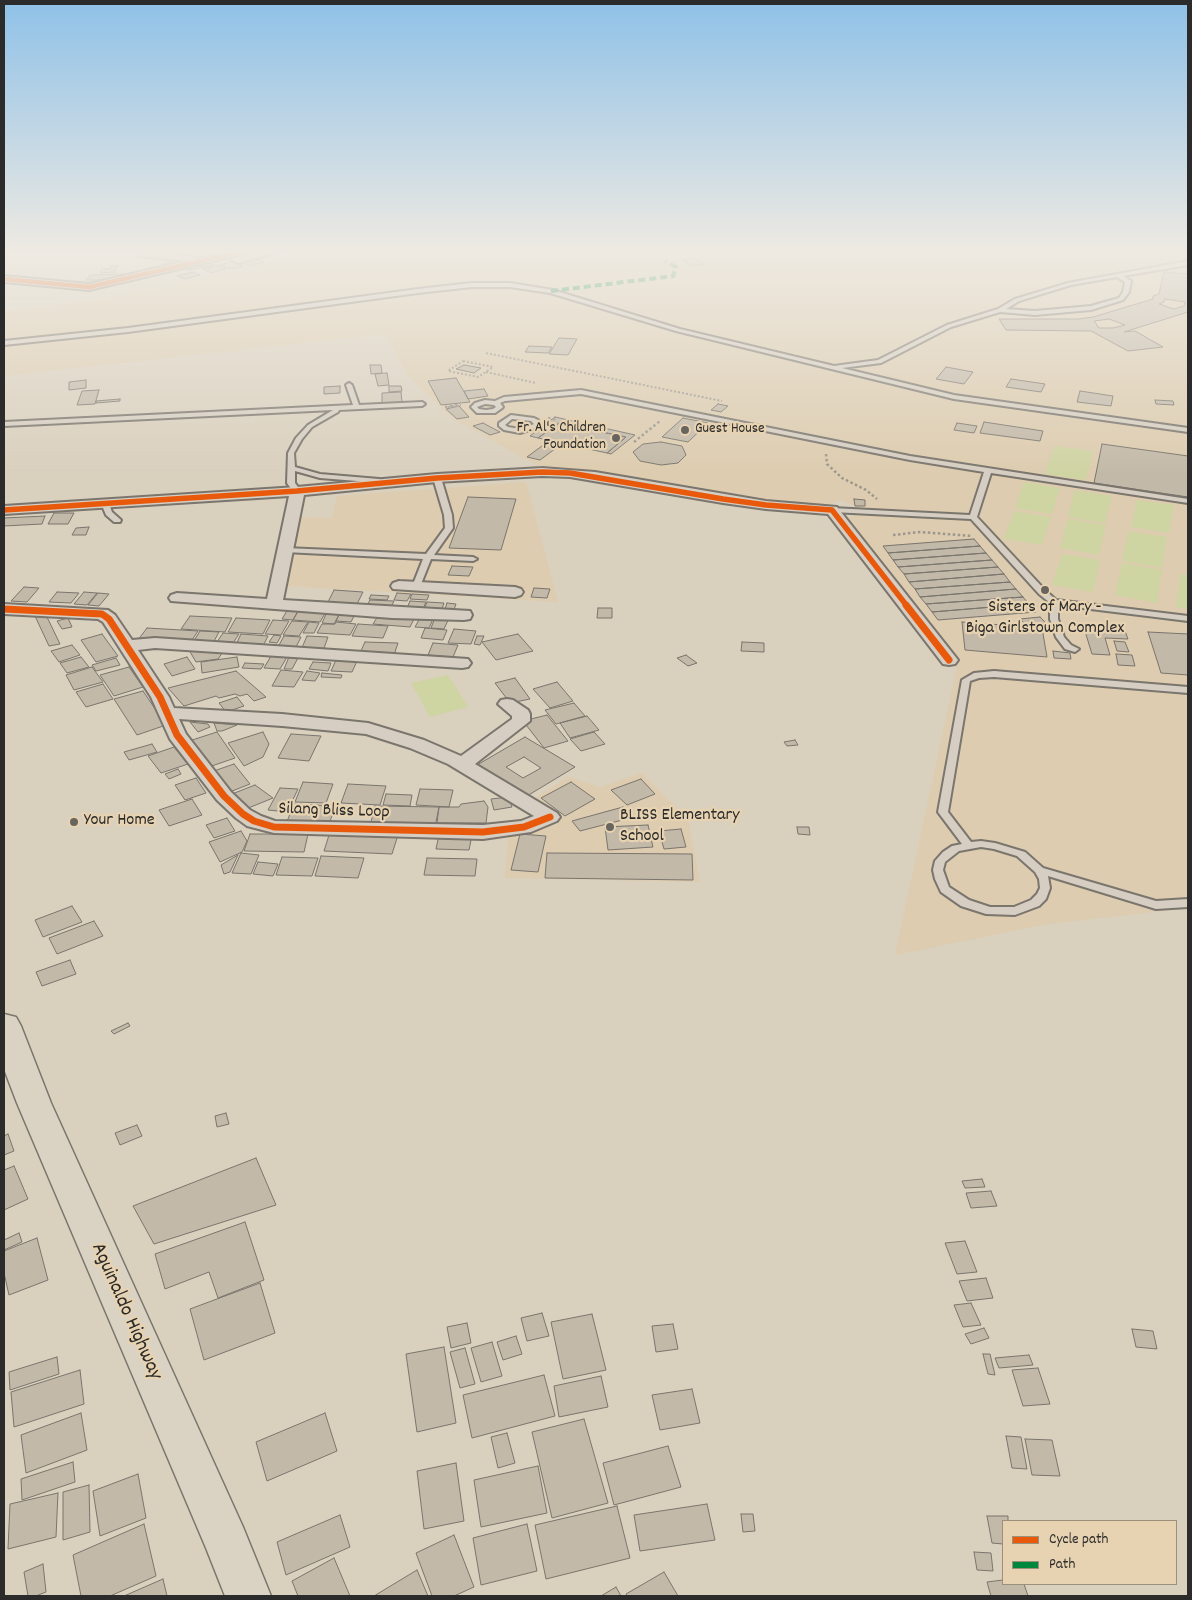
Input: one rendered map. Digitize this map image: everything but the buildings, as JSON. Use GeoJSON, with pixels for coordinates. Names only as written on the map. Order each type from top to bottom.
{"type":"FeatureCollection","features":[{"type":"Feature","properties":{"kind":"main road","name":"Aguinaldo Highway"},"geometry":{"type":"LineString","coordinates":[[4,1026],[34,1103],[240,1593]]}},
{"type":"Feature","properties":{"kind":"street"},"geometry":{"type":"LineString","coordinates":[[4,510],[297,491],[437,478],[570,472],[723,499],[766,505],[832,510],[949,660]]}},
{"type":"Feature","properties":{"kind":"street"},"geometry":{"type":"LineString","coordinates":[[274,604],[297,491]]}},
{"type":"Feature","properties":{"kind":"street"},"geometry":{"type":"LineString","coordinates":[[399,586],[515,592]]}},
{"type":"Feature","properties":{"kind":"street"},"geometry":{"type":"LineString","coordinates":[[177,598],[464,615]]}},
{"type":"Feature","properties":{"kind":"street"},"geometry":{"type":"LineString","coordinates":[[4,609],[102,614],[109,619],[128,646],[160,696],[168,713]]}},
{"type":"Feature","properties":{"kind":"street"},"geometry":{"type":"LineString","coordinates":[[128,646],[156,643],[462,663]]}},
{"type":"Feature","properties":{"kind":"street"},"geometry":{"type":"LineString","coordinates":[[462,764],[521,721],[521,714],[507,704]]}},
{"type":"Feature","properties":{"kind":"street","name":"Silang Bliss Loop"},"geometry":{"type":"LineString","coordinates":[[168,713],[326,723],[368,730],[417,744],[462,764],[550,817],[524,827],[483,832],[274,827],[248,817],[224,796],[176,735],[168,713]]}},
{"type":"Feature","properties":{"kind":"lane"},"geometry":{"type":"LineString","coordinates":[[4,343],[168,325]]}},
{"type":"Feature","properties":{"kind":"lane"},"geometry":{"type":"LineString","coordinates":[[661,325],[878,380],[954,397],[1188,430]]}},
{"type":"Feature","properties":{"kind":"lane"},"geometry":{"type":"LineString","coordinates":[[830,368],[879,362],[953,325]]}},
{"type":"Feature","properties":{"kind":"lane"},"geometry":{"type":"LineString","coordinates":[[878,380],[879,362]]}},
{"type":"Feature","properties":{"kind":"lane"},"geometry":{"type":"LineString","coordinates":[[349,385],[357,408]]}},
{"type":"Feature","properties":{"kind":"lane"},"geometry":{"type":"LineString","coordinates":[[478,411],[495,411],[511,417],[532,418],[537,424],[528,430],[512,430],[502,426],[478,411],[474,407],[477,404],[496,403],[504,399],[581,392],[910,458],[1188,501]]}},
{"type":"Feature","properties":{"kind":"lane"},"geometry":{"type":"LineString","coordinates":[[495,411],[500,407],[496,403]]}},
{"type":"Feature","properties":{"kind":"lane"},"geometry":{"type":"LineString","coordinates":[[4,424],[422,404]]}},
{"type":"Feature","properties":{"kind":"lane"},"geometry":{"type":"LineString","coordinates":[[297,491],[291,483],[292,453],[299,438],[310,426],[339,409]]}},
{"type":"Feature","properties":{"kind":"lane"},"geometry":{"type":"LineString","coordinates":[[502,426],[502,423],[511,417]]}},
{"type":"Feature","properties":{"kind":"lane"},"geometry":{"type":"LineString","coordinates":[[292,468],[320,476],[398,483]]}},
{"type":"Feature","properties":{"kind":"lane"},"geometry":{"type":"LineString","coordinates":[[973,516],[988,470]]}},
{"type":"Feature","properties":{"kind":"lane"},"geometry":{"type":"LineString","coordinates":[[416,587],[428,557],[450,528],[437,478]]}},
{"type":"Feature","properties":{"kind":"lane"},"geometry":{"type":"LineString","coordinates":[[105,503],[109,513],[117,520]]}},
{"type":"Feature","properties":{"kind":"lane"},"geometry":{"type":"LineString","coordinates":[[832,510],[973,516],[1042,592],[1054,602],[1188,619]]}},
{"type":"Feature","properties":{"kind":"lane"},"geometry":{"type":"LineString","coordinates":[[285,550],[473,559]]}},
{"type":"Feature","properties":{"kind":"lane"},"geometry":{"type":"LineString","coordinates":[[1054,602],[1054,620],[1060,637],[1068,647],[1075,649]]}},
{"type":"Feature","properties":{"kind":"lane"},"geometry":{"type":"LineString","coordinates":[[968,845],[943,812],[966,680],[977,675],[994,674],[1188,690]]}},
{"type":"Feature","properties":{"kind":"lane"},"geometry":{"type":"LineString","coordinates":[[981,844],[1008,849],[1021,854],[1039,870],[1044,879],[1045,888],[1042,896],[1035,903],[1015,911],[990,911],[977,908],[955,898],[940,879],[938,870],[940,861],[947,854],[968,845],[981,844]]}},
{"type":"Feature","properties":{"kind":"lane"},"geometry":{"type":"LineString","coordinates":[[1039,870],[1156,905],[1188,902]]}},
{"type":"Feature","properties":{"kind":"path"},"geometry":{"type":"LineString","coordinates":[[486,353],[722,401]]}},
{"type":"Feature","properties":{"kind":"path"},"geometry":{"type":"LineString","coordinates":[[463,361],[493,367],[478,377],[448,371],[463,361]]}},
{"type":"Feature","properties":{"kind":"path"},"geometry":{"type":"LineString","coordinates":[[546,418],[557,420]]}},
{"type":"Feature","properties":{"kind":"path"},"geometry":{"type":"LineString","coordinates":[[634,442],[641,436]]}},
{"type":"Feature","properties":{"kind":"path"},"geometry":{"type":"LineString","coordinates":[[825,441],[827,464],[842,478],[866,490],[878,499],[878,512]]}},
{"type":"Feature","properties":{"kind":"path"},"geometry":{"type":"LineString","coordinates":[[893,535],[920,532],[992,538]]}},
{"type":"Feature","properties":{"kind":"shaded area","name":"Sisters of Mary - Biga Girlstown Complex"},"geometry":{"type":"Polygon","coordinates":[[[4,325],[1188,325],[1188,908],[1047,924],[895,955],[958,662],[845,519],[857,514],[857,507],[841,500],[828,505],[725,495],[600,473],[542,468],[453,419],[407,375],[386,334],[4,376],[4,325]]]}},
{"type":"Feature","properties":{"kind":"shaded area"},"geometry":{"type":"Polygon","coordinates":[[[526,482],[558,602],[286,586],[301,517],[332,518],[337,496],[526,482]]]}},
{"type":"Feature","properties":{"kind":"shaded area","name":"BLISS Elementary School"},"geometry":{"type":"Polygon","coordinates":[[[642,773],[688,819],[700,882],[505,878],[509,834],[556,818],[533,799],[568,777],[600,787],[642,773]]]}},
{"type":"Feature","properties":{"kind":"green space"},"geometry":{"type":"Polygon","coordinates":[[[1054,446],[1093,451],[1086,480],[1045,474],[1054,446]]]}},
{"type":"Feature","properties":{"kind":"green space"},"geometry":{"type":"Polygon","coordinates":[[[1024,482],[1060,488],[1052,514],[1015,508],[1024,482]]]}},
{"type":"Feature","properties":{"kind":"green space"},"geometry":{"type":"Polygon","coordinates":[[[1075,490],[1112,496],[1105,523],[1068,517],[1075,490]]]}},
{"type":"Feature","properties":{"kind":"green space"},"geometry":{"type":"Polygon","coordinates":[[[1137,500],[1174,505],[1169,533],[1131,527],[1137,500]]]}},
{"type":"Feature","properties":{"kind":"green space"},"geometry":{"type":"Polygon","coordinates":[[[1014,511],[1051,517],[1042,545],[1004,539],[1014,511]]]}},
{"type":"Feature","properties":{"kind":"green space"},"geometry":{"type":"Polygon","coordinates":[[[1068,519],[1106,525],[1099,555],[1060,548],[1068,519]]]}},
{"type":"Feature","properties":{"kind":"green space"},"geometry":{"type":"Polygon","coordinates":[[[1128,531],[1167,537],[1162,568],[1122,561],[1128,531]]]}},
{"type":"Feature","properties":{"kind":"green space"},"geometry":{"type":"Polygon","coordinates":[[[1062,554],[1100,560],[1093,592],[1052,585],[1062,554]]]}},
{"type":"Feature","properties":{"kind":"green space"},"geometry":{"type":"Polygon","coordinates":[[[1122,563],[1162,570],[1157,603],[1115,595],[1122,563]]]}},
{"type":"Feature","properties":{"kind":"green space"},"geometry":{"type":"Polygon","coordinates":[[[1180,574],[1188,575],[1188,609],[1176,607],[1180,574]]]}},
{"type":"Feature","properties":{"kind":"green space"},"geometry":{"type":"Polygon","coordinates":[[[448,675],[468,707],[430,717],[411,683],[448,675]]]}},
{"type":"Feature","properties":{"kind":"cycle path"},"geometry":{"type":"LineString","coordinates":[[4,510],[297,491],[437,478],[542,472],[595,476],[766,505],[832,510],[949,660]]}},
{"type":"Feature","properties":{"kind":"cycle path"},"geometry":{"type":"LineString","coordinates":[[4,609],[102,614],[109,619],[160,697],[177,735],[224,796],[243,814],[254,821],[274,827],[483,832],[524,827],[550,817]]}},
{"type":"Feature","properties":{"kind":"place","name":"Guest House"},"geometry":{"type":"Point","coordinates":[685,430]}},
{"type":"Feature","properties":{"kind":"place","name":"Fr. Al's Children Foundation"},"geometry":{"type":"Point","coordinates":[616,438]}},
{"type":"Feature","properties":{"kind":"place","name":"Sisters of Mary - Biga Girlstown Complex"},"geometry":{"type":"Point","coordinates":[1045,590]}},
{"type":"Feature","properties":{"kind":"place","name":"Your Home"},"geometry":{"type":"Point","coordinates":[74,822]}},
{"type":"Feature","properties":{"kind":"place","name":"BLISS Elementary School"},"geometry":{"type":"Point","coordinates":[610,827]}}]}
